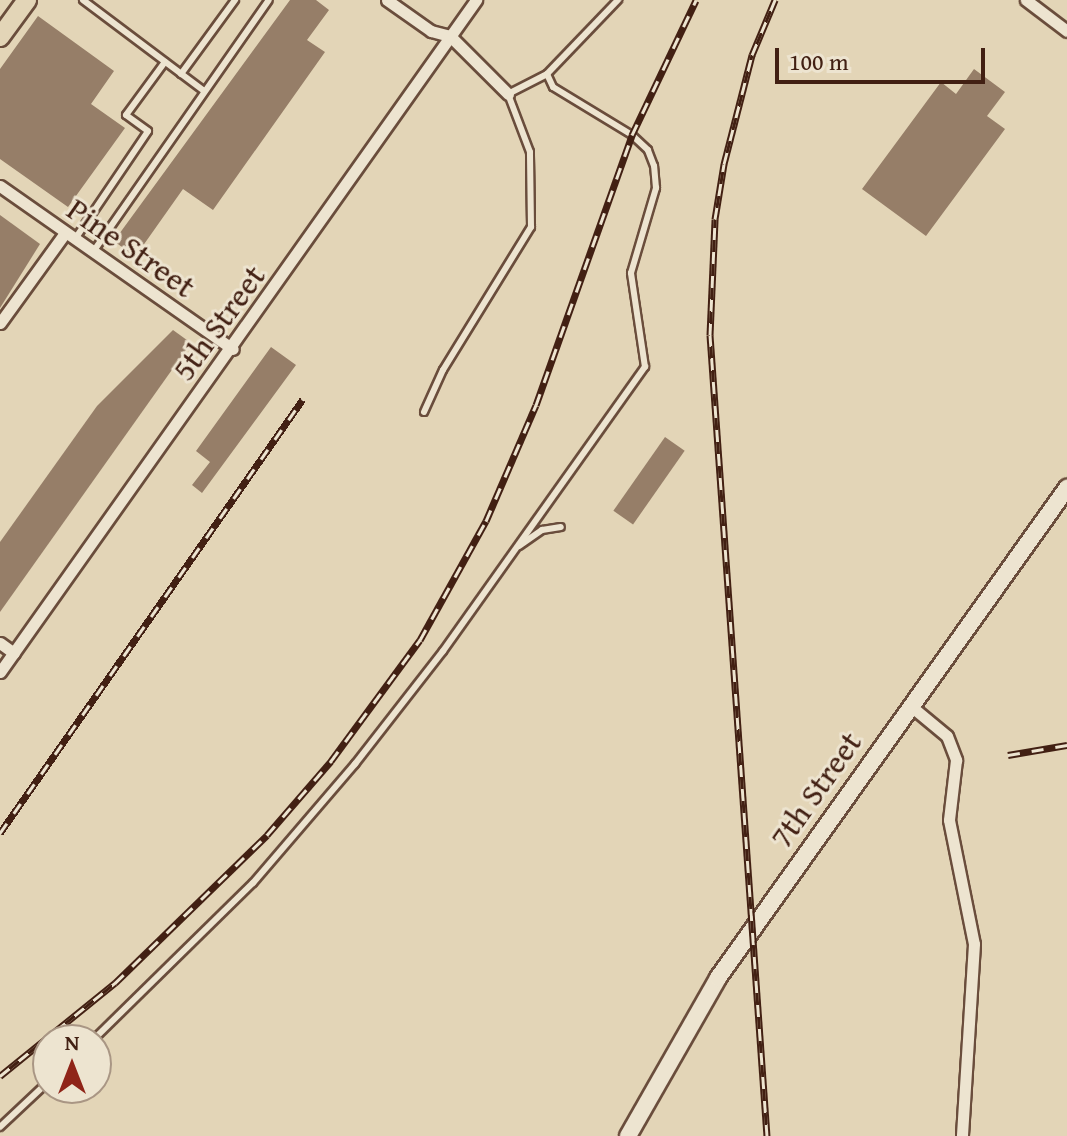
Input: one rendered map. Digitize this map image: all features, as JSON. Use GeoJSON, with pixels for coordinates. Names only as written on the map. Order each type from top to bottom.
{"type":"FeatureCollection","features":[{"type":"Feature","properties":{"kind":"main road"},"geometry":{"type":"LineString","coordinates":[[0,37],[27,0]]}},
{"type":"Feature","properties":{"kind":"street"},"geometry":{"type":"LineString","coordinates":[[387,0],[431,31],[450,36],[508,94]]}},
{"type":"Feature","properties":{"kind":"street","name":"5th Street"},"geometry":{"type":"LineString","coordinates":[[0,672],[233,349],[476,0]]}},
{"type":"Feature","properties":{"kind":"street"},"geometry":{"type":"LineString","coordinates":[[1026,0],[1067,31]]}},
{"type":"Feature","properties":{"kind":"street","name":"Pine Street"},"geometry":{"type":"LineString","coordinates":[[0,186],[233,349]]}},
{"type":"Feature","properties":{"kind":"street"},"geometry":{"type":"LineString","coordinates":[[0,323],[70,236]]}},
{"type":"Feature","properties":{"kind":"street","name":"7th Street"},"geometry":{"type":"LineString","coordinates":[[628,1136],[718,978],[1067,488]]}},
{"type":"Feature","properties":{"kind":"street"},"geometry":{"type":"LineString","coordinates":[[0,643],[14,653]]}},
{"type":"Feature","properties":{"kind":"street"},"geometry":{"type":"LineString","coordinates":[[912,707],[947,736],[956,760],[949,820],[974,944],[962,1136]]}},
{"type":"Feature","properties":{"kind":"lane"},"geometry":{"type":"LineString","coordinates":[[83,0],[203,90]]}},
{"type":"Feature","properties":{"kind":"lane"},"geometry":{"type":"LineString","coordinates":[[181,74],[235,0]]}},
{"type":"Feature","properties":{"kind":"lane"},"geometry":{"type":"LineString","coordinates":[[93,252],[203,90],[269,0]]}},
{"type":"Feature","properties":{"kind":"lane"},"geometry":{"type":"LineString","coordinates":[[424,412],[443,370],[531,227],[530,152],[508,94],[547,74],[618,0]]}},
{"type":"Feature","properties":{"kind":"lane"},"geometry":{"type":"LineString","coordinates":[[70,236],[148,131],[126,115],[165,62]]}},
{"type":"Feature","properties":{"kind":"lane"},"geometry":{"type":"LineString","coordinates":[[109,1024],[253,883],[325,800],[443,651],[645,367],[631,273],[656,188],[654,166],[648,150],[632,135],[553,87],[547,74]]}},
{"type":"Feature","properties":{"kind":"lane"},"geometry":{"type":"LineString","coordinates":[[510,553],[542,530],[561,527]]}},
{"type":"Feature","properties":{"kind":"lane"},"geometry":{"type":"LineString","coordinates":[[0,1127],[32,1097]]}},
{"type":"Feature","properties":{"kind":"building"},"geometry":{"type":"Polygon","coordinates":[[[290,0],[316,0],[329,10],[307,40],[325,52],[213,210],[183,189],[135,257],[114,241],[290,0]]]}},
{"type":"Feature","properties":{"kind":"building"},"geometry":{"type":"Polygon","coordinates":[[[38,16],[114,71],[91,104],[125,128],[68,207],[0,159],[0,69],[38,16]]]}},
{"type":"Feature","properties":{"kind":"building"},"geometry":{"type":"Polygon","coordinates":[[[974,69],[1005,92],[987,116],[1005,129],[926,236],[862,189],[941,82],[956,94],[974,69]]]}},
{"type":"Feature","properties":{"kind":"building"},"geometry":{"type":"Polygon","coordinates":[[[0,215],[40,244],[0,308],[0,215]]]}},
{"type":"Feature","properties":{"kind":"building"},"geometry":{"type":"Polygon","coordinates":[[[173,330],[191,343],[0,612],[0,542],[97,406],[173,330]]]}},
{"type":"Feature","properties":{"kind":"building"},"geometry":{"type":"Polygon","coordinates":[[[271,347],[296,365],[202,493],[192,485],[210,462],[196,451],[271,347]]]}},
{"type":"Feature","properties":{"kind":"building"},"geometry":{"type":"Polygon","coordinates":[[[665,437],[685,451],[633,524],[613,511],[665,437]]]}},
{"type":"Feature","properties":{"kind":"railway"},"geometry":{"type":"LineString","coordinates":[[0,1076],[115,983],[267,835],[331,761],[420,640],[486,521],[536,405],[632,135],[696,0]]}},
{"type":"Feature","properties":{"kind":"railway"},"geometry":{"type":"LineString","coordinates":[[767,1136],[710,335],[715,219],[724,164],[752,55],[775,0]]}},
{"type":"Feature","properties":{"kind":"railway"},"geometry":{"type":"LineString","coordinates":[[0,833],[303,399]]}},
{"type":"Feature","properties":{"kind":"railway"},"geometry":{"type":"LineString","coordinates":[[1008,755],[1067,745]]}}]}
